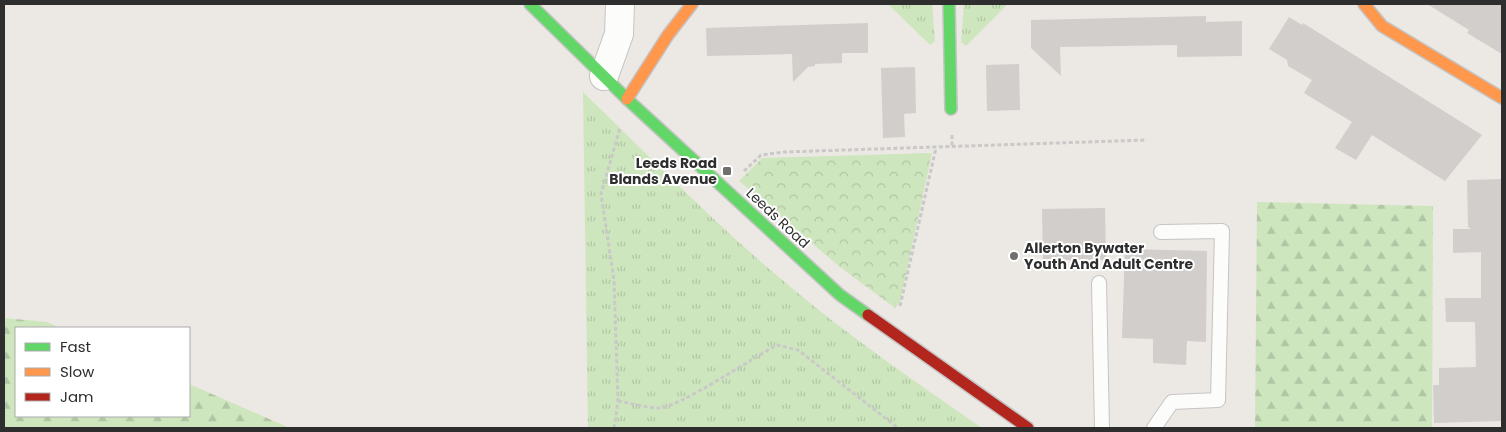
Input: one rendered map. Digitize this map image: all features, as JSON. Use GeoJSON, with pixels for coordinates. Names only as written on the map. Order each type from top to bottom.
{"type":"FeatureCollection","features":[{"type":"Feature","properties":{"kind":"street","name":"Leeds Road"},"geometry":{"type":"LineString","coordinates":[[530,4],[627,99],[840,295],[1028,428]]}},
{"type":"Feature","properties":{"kind":"street"},"geometry":{"type":"LineString","coordinates":[[604,76],[619,34],[620,4]]}},
{"type":"Feature","properties":{"kind":"street"},"geometry":{"type":"LineString","coordinates":[[627,99],[668,35],[692,4]]}},
{"type":"Feature","properties":{"kind":"street"},"geometry":{"type":"LineString","coordinates":[[949,4],[951,109]]}},
{"type":"Feature","properties":{"kind":"street"},"geometry":{"type":"LineString","coordinates":[[1364,4],[1382,26],[1502,98]]}},
{"type":"Feature","properties":{"kind":"lane"},"geometry":{"type":"LineString","coordinates":[[1154,428],[1172,402],[1218,400],[1222,296],[1222,232],[1161,232]]}},
{"type":"Feature","properties":{"kind":"lane"},"geometry":{"type":"LineString","coordinates":[[1100,283],[1102,428]]}},
{"type":"Feature","properties":{"kind":"path"},"geometry":{"type":"LineString","coordinates":[[614,428],[618,400],[614,280],[600,194],[627,99]]}},
{"type":"Feature","properties":{"kind":"path"},"geometry":{"type":"LineString","coordinates":[[725,190],[761,155],[784,152],[1147,140]]}},
{"type":"Feature","properties":{"kind":"path"},"geometry":{"type":"LineString","coordinates":[[894,334],[936,148]]}},
{"type":"Feature","properties":{"kind":"path"},"geometry":{"type":"LineString","coordinates":[[618,400],[661,409],[706,387],[746,361],[777,345],[798,350],[898,428]]}},
{"type":"Feature","properties":{"kind":"green space"},"geometry":{"type":"Polygon","coordinates":[[[888,4],[932,4],[935,41],[930,45],[888,4]]]}},
{"type":"Feature","properties":{"kind":"green space"},"geometry":{"type":"Polygon","coordinates":[[[964,4],[1008,4],[966,46],[961,42],[964,4]]]}},
{"type":"Feature","properties":{"kind":"green space"},"geometry":{"type":"Polygon","coordinates":[[[583,92],[708,214],[787,284],[858,340],[982,428],[588,428],[583,92]]]}},
{"type":"Feature","properties":{"kind":"green space"},"geometry":{"type":"Polygon","coordinates":[[[932,153],[900,302],[895,308],[840,267],[739,181],[762,158],[932,153]]]}},
{"type":"Feature","properties":{"kind":"green space"},"geometry":{"type":"Polygon","coordinates":[[[1257,202],[1433,206],[1432,428],[1255,428],[1257,202]]]}},
{"type":"Feature","properties":{"kind":"green space"},"geometry":{"type":"Polygon","coordinates":[[[4,318],[47,322],[58,327],[15,327],[15,417],[190,417],[190,384],[290,428],[4,428],[4,318]]]}},
{"type":"Feature","properties":{"kind":"building"},"geometry":{"type":"Polygon","coordinates":[[[1427,4],[1502,4],[1502,54],[1467,33],[1469,30],[1427,4]]]}},
{"type":"Feature","properties":{"kind":"building"},"geometry":{"type":"Polygon","coordinates":[[[1206,16],[1206,22],[1242,21],[1242,56],[1177,57],[1177,45],[1060,47],[1061,76],[1031,48],[1031,20],[1206,16]]]}},
{"type":"Feature","properties":{"kind":"building"},"geometry":{"type":"Polygon","coordinates":[[[1289,17],[1302,25],[1303,23],[1482,135],[1445,181],[1372,135],[1356,160],[1335,148],[1352,122],[1304,93],[1312,80],[1288,66],[1287,60],[1269,49],[1289,17]]]}},
{"type":"Feature","properties":{"kind":"building"},"geometry":{"type":"Polygon","coordinates":[[[868,23],[868,53],[842,53],[842,63],[815,64],[815,66],[808,67],[793,82],[792,54],[707,56],[706,28],[868,23]]]}},
{"type":"Feature","properties":{"kind":"building"},"geometry":{"type":"Polygon","coordinates":[[[1019,64],[1020,110],[987,111],[986,65],[1019,64]]]}},
{"type":"Feature","properties":{"kind":"building"},"geometry":{"type":"Polygon","coordinates":[[[915,67],[916,113],[904,114],[905,137],[883,138],[881,68],[915,67]]]}},
{"type":"Feature","properties":{"kind":"building"},"geometry":{"type":"Polygon","coordinates":[[[1502,179],[1502,421],[1434,423],[1433,385],[1439,385],[1439,368],[1476,367],[1475,322],[1446,322],[1445,298],[1481,298],[1481,252],[1453,253],[1453,229],[1471,229],[1468,227],[1467,180],[1502,179]]]}},
{"type":"Feature","properties":{"kind":"building"},"geometry":{"type":"Polygon","coordinates":[[[1105,208],[1106,260],[1043,260],[1042,209],[1105,208]]]}},
{"type":"Feature","properties":{"kind":"building"},"geometry":{"type":"Polygon","coordinates":[[[1125,249],[1207,251],[1206,342],[1187,341],[1186,365],[1153,363],[1153,339],[1122,338],[1125,249]]]}},
{"type":"Feature","properties":{"kind":"traffic: fast"},"geometry":{"type":"LineString","coordinates":[[530,4],[627,99],[840,295],[868,315]]}},
{"type":"Feature","properties":{"kind":"traffic: fast"},"geometry":{"type":"LineString","coordinates":[[949,4],[951,109]]}},
{"type":"Feature","properties":{"kind":"traffic: slow"},"geometry":{"type":"LineString","coordinates":[[627,99],[668,35],[692,4]]}},
{"type":"Feature","properties":{"kind":"traffic: slow"},"geometry":{"type":"LineString","coordinates":[[1364,4],[1382,26],[1502,98]]}},
{"type":"Feature","properties":{"kind":"traffic: jam"},"geometry":{"type":"LineString","coordinates":[[868,315],[1028,428]]}},
{"type":"Feature","properties":{"kind":"place","name":"Leeds Road Blands Avenue"},"geometry":{"type":"Point","coordinates":[727,171]}},
{"type":"Feature","properties":{"kind":"place","name":"Allerton Bywater Youth And Adult Centre"},"geometry":{"type":"Point","coordinates":[1014,256]}}]}
